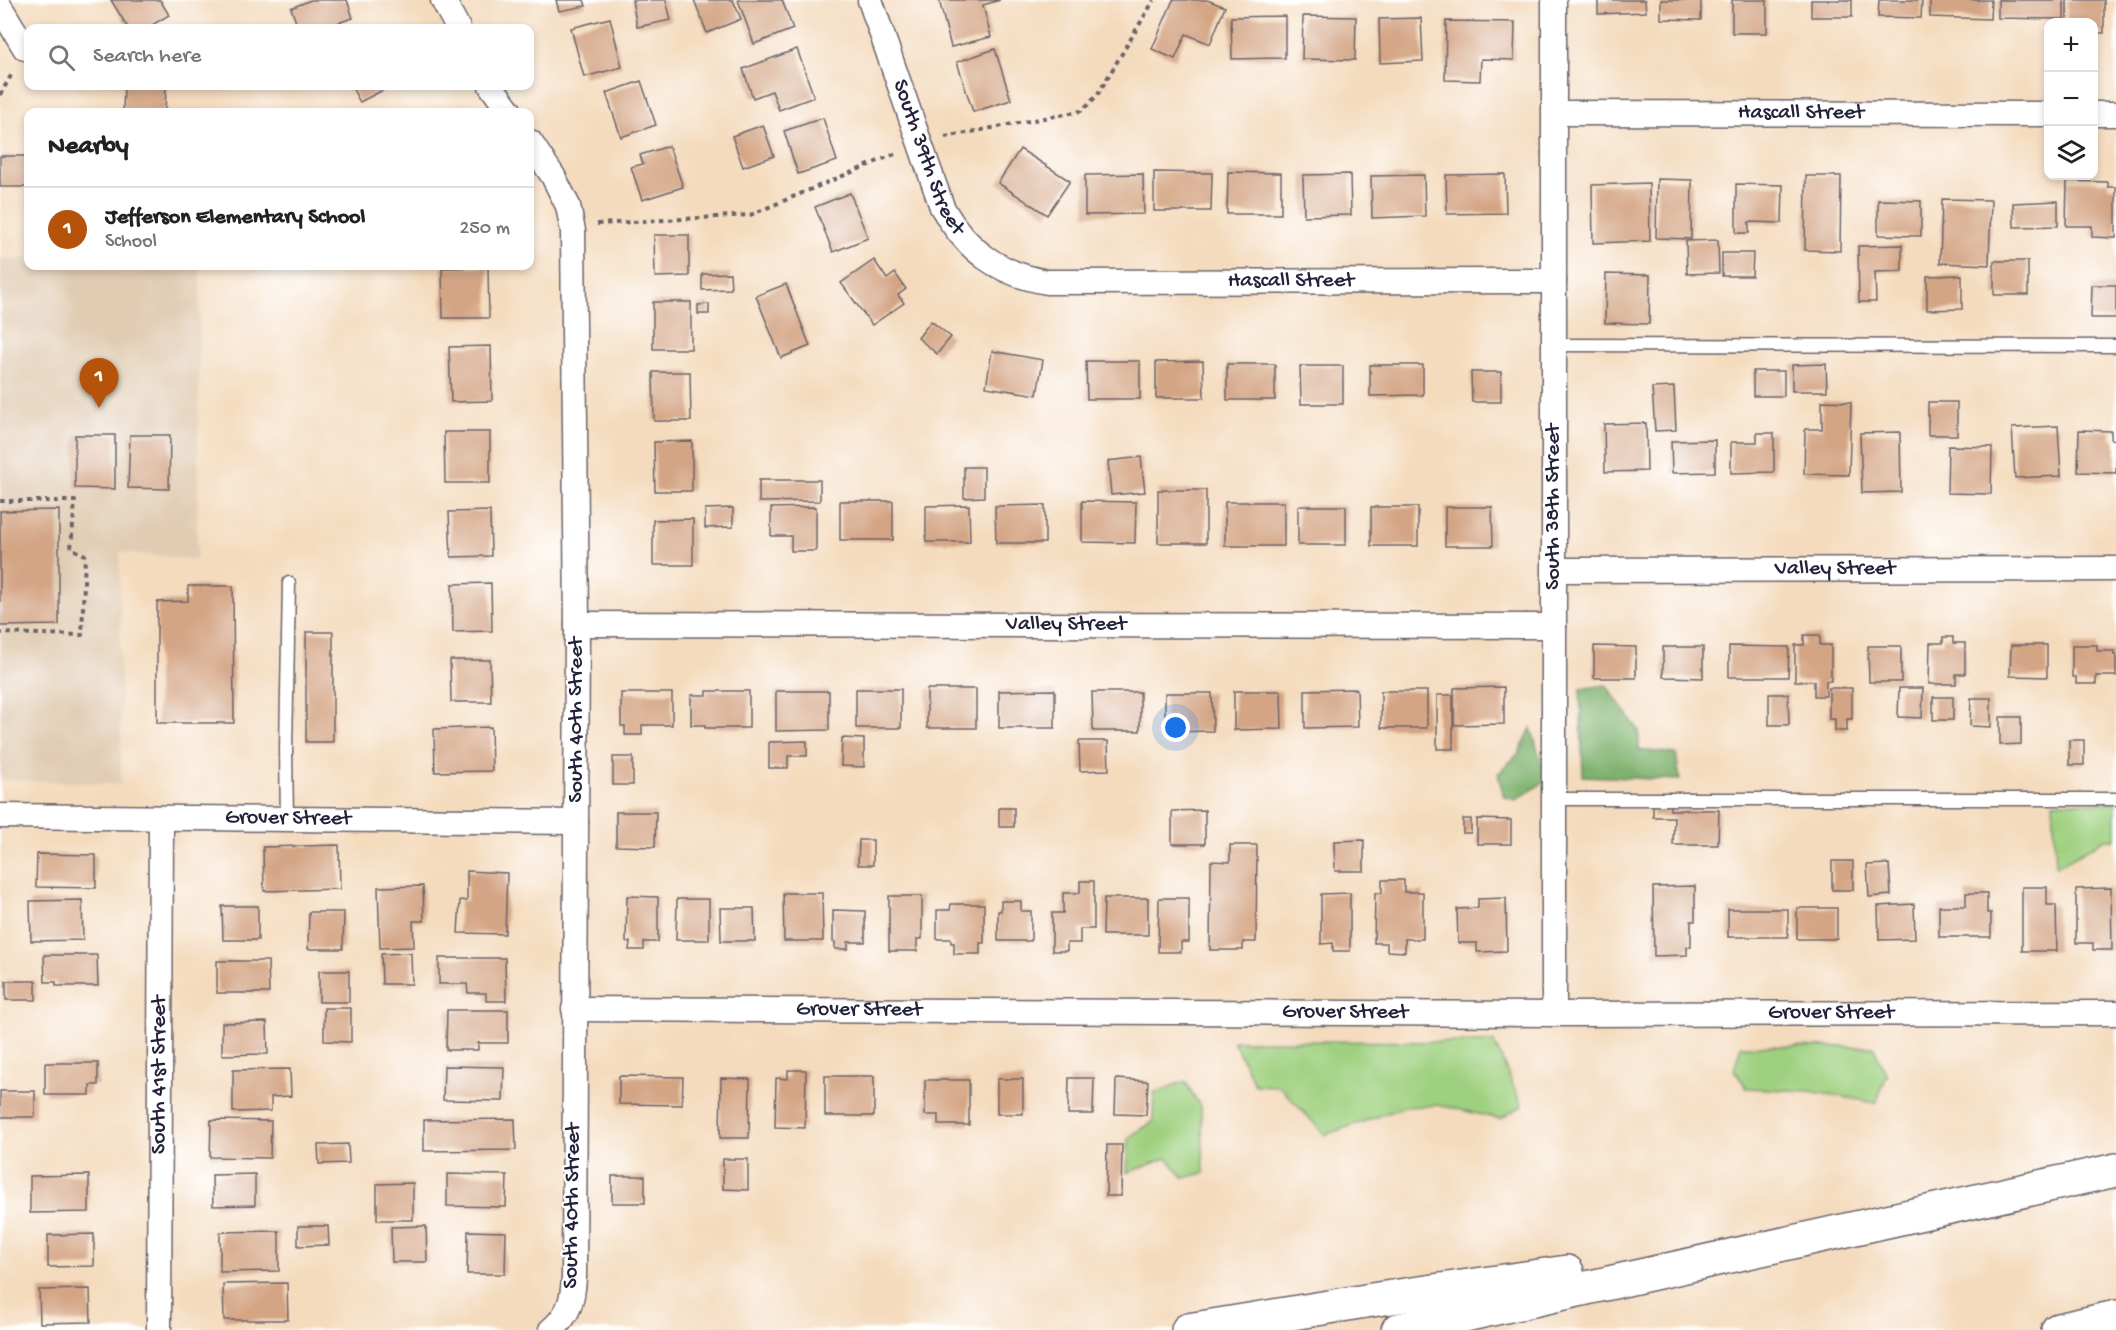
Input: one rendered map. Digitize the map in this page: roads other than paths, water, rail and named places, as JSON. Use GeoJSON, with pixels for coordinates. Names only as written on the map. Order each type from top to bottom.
{"type":"FeatureCollection","features":[{"type":"Feature","properties":{"kind":"highway"},"geometry":{"type":"LineString","coordinates":[[1398,1330],[2116,1170]]}},
{"type":"Feature","properties":{"kind":"highway"},"geometry":{"type":"LineString","coordinates":[[1188,1330],[1378,1299],[1818,1236]]}},
{"type":"Feature","properties":{"kind":"highway"},"geometry":{"type":"LineString","coordinates":[[2058,1330],[2116,1317]]}},
{"type":"Feature","properties":{"kind":"street"},"geometry":{"type":"LineString","coordinates":[[443,0],[456,24]]}},
{"type":"Feature","properties":{"kind":"street","name":"South 39th Street"},"geometry":{"type":"LineString","coordinates":[[870,0],[942,207],[951,224],[964,240],[993,264],[1028,279]]}},
{"type":"Feature","properties":{"kind":"street","name":"South 38th Street"},"geometry":{"type":"LineString","coordinates":[[1554,0],[1554,1014]]}},
{"type":"Feature","properties":{"kind":"street"},"geometry":{"type":"LineString","coordinates":[[0,7],[24,46]]}},
{"type":"Feature","properties":{"kind":"street"},"geometry":{"type":"LineString","coordinates":[[494,90],[507,108]]}},
{"type":"Feature","properties":{"kind":"street","name":"Hascall Street"},"geometry":{"type":"LineString","coordinates":[[1555,113],[2044,114]]}},
{"type":"Feature","properties":{"kind":"street"},"geometry":{"type":"LineString","coordinates":[[2098,114],[2116,114]]}},
{"type":"Feature","properties":{"kind":"street","name":"South 40th Street"},"geometry":{"type":"LineString","coordinates":[[534,148],[553,176],[568,206],[573,231],[577,624],[574,1277],[573,1297],[569,1310],[560,1323],[551,1330]]}},
{"type":"Feature","properties":{"kind":"street","name":"Hascall Street"},"geometry":{"type":"LineString","coordinates":[[1028,279],[1047,282],[1554,281]]}},
{"type":"Feature","properties":{"kind":"street","name":"Valley Street"},"geometry":{"type":"LineString","coordinates":[[1555,570],[2116,569]]}},
{"type":"Feature","properties":{"kind":"street","name":"Valley Street"},"geometry":{"type":"LineString","coordinates":[[577,624],[1554,626]]}},
{"type":"Feature","properties":{"kind":"street","name":"Grover Street"},"geometry":{"type":"LineString","coordinates":[[0,816],[576,822]]}},
{"type":"Feature","properties":{"kind":"street","name":"South 41st Street"},"geometry":{"type":"LineString","coordinates":[[159,1330],[161,819]]}},
{"type":"Feature","properties":{"kind":"street","name":"Grover Street"},"geometry":{"type":"LineString","coordinates":[[574,1009],[1554,1014],[2116,1013]]}},
{"type":"Feature","properties":{"kind":"lane"},"geometry":{"type":"LineString","coordinates":[[1554,345],[2116,346]]}},
{"type":"Feature","properties":{"kind":"lane"},"geometry":{"type":"LineString","coordinates":[[287,820],[286,749],[290,583]]}},
{"type":"Feature","properties":{"kind":"lane"},"geometry":{"type":"LineString","coordinates":[[1554,799],[2116,799]]}},
{"type":"Feature","properties":{"kind":"place","name":"Jefferson Elementary School"},"geometry":{"type":"Point","coordinates":[99,408]}}]}
